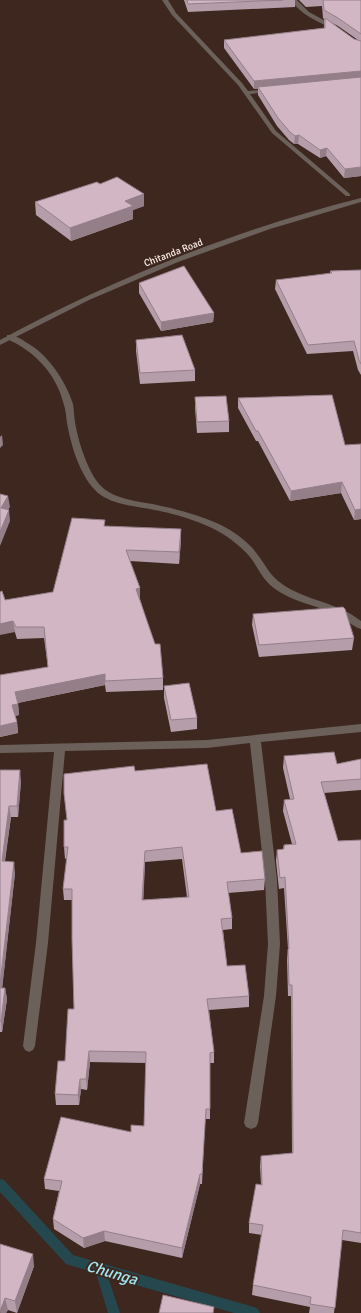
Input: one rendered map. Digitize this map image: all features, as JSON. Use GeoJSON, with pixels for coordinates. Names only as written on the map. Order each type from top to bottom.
{"type":"FeatureCollection","features":[{"type":"Feature","properties":{"kind":"street"},"geometry":{"type":"LineString","coordinates":[[165,0],[174,14],[240,84],[274,132],[290,147],[308,159],[348,195]]}},
{"type":"Feature","properties":{"kind":"street"},"geometry":{"type":"LineString","coordinates":[[294,0],[296,5],[303,11],[340,32]]}},
{"type":"Feature","properties":{"kind":"street"},"geometry":{"type":"LineString","coordinates":[[245,93],[281,89]]}},
{"type":"Feature","properties":{"kind":"street","name":"Chitanda Road"},"geometry":{"type":"LineString","coordinates":[[0,343],[77,302],[164,264],[241,237],[361,200]]}},
{"type":"Feature","properties":{"kind":"street"},"geometry":{"type":"LineString","coordinates":[[10,337],[22,341],[38,352],[52,371],[68,404],[71,423],[84,465],[89,476],[98,488],[126,501],[179,513],[217,526],[252,554],[272,582],[283,589],[356,621],[361,626]]}},
{"type":"Feature","properties":{"kind":"street"},"geometry":{"type":"LineString","coordinates":[[0,749],[207,744],[361,728]]}},
{"type":"Feature","properties":{"kind":"street"},"geometry":{"type":"LineString","coordinates":[[251,1123],[270,996],[274,944],[271,880],[255,740]]}},
{"type":"Feature","properties":{"kind":"street"},"geometry":{"type":"LineString","coordinates":[[29,1046],[42,943],[60,748]]}},
{"type":"Feature","properties":{"kind":"building"},"geometry":{"type":"Polygon","coordinates":[[[187,0],[283,0],[188,4],[187,0]]]}},
{"type":"Feature","properties":{"kind":"building"},"geometry":{"type":"Polygon","coordinates":[[[323,0],[361,0],[361,34],[324,10],[323,0]]]}},
{"type":"Feature","properties":{"kind":"building"},"geometry":{"type":"Polygon","coordinates":[[[325,18],[354,39],[361,41],[361,71],[254,81],[224,40],[325,28],[325,18]]]}},
{"type":"Feature","properties":{"kind":"building"},"geometry":{"type":"Polygon","coordinates":[[[361,77],[361,167],[345,169],[327,148],[320,150],[299,135],[295,136],[290,132],[278,118],[258,87],[361,77]]]}},
{"type":"Feature","properties":{"kind":"building"},"geometry":{"type":"Polygon","coordinates":[[[117,177],[144,194],[125,201],[133,206],[70,228],[35,202],[97,182],[100,184],[117,177]]]}},
{"type":"Feature","properties":{"kind":"building"},"geometry":{"type":"Polygon","coordinates":[[[184,266],[214,313],[161,322],[139,283],[184,266]]]}},
{"type":"Feature","properties":{"kind":"building"},"geometry":{"type":"Polygon","coordinates":[[[361,270],[361,364],[354,341],[308,345],[276,280],[332,273],[330,271],[361,270]]]}},
{"type":"Feature","properties":{"kind":"building"},"geometry":{"type":"Polygon","coordinates":[[[182,335],[195,370],[140,373],[136,340],[182,335]]]}},
{"type":"Feature","properties":{"kind":"building"},"geometry":{"type":"Polygon","coordinates":[[[332,395],[345,445],[361,444],[361,509],[355,510],[342,482],[291,491],[238,398],[332,395]]]}},
{"type":"Feature","properties":{"kind":"building"},"geometry":{"type":"Polygon","coordinates":[[[226,396],[229,421],[197,422],[195,397],[226,396]]]}},
{"type":"Feature","properties":{"kind":"building"},"geometry":{"type":"Polygon","coordinates":[[[0,494],[8,496],[1,508],[9,510],[0,532],[0,494]]]}},
{"type":"Feature","properties":{"kind":"building"},"geometry":{"type":"Polygon","coordinates":[[[72,518],[105,520],[104,526],[181,529],[179,552],[126,550],[140,588],[136,589],[155,644],[160,644],[163,678],[105,681],[105,674],[15,692],[18,704],[12,705],[17,722],[0,726],[0,675],[48,667],[44,627],[16,627],[13,621],[0,624],[0,592],[2,591],[5,600],[53,592],[72,518]]]}},
{"type":"Feature","properties":{"kind":"building"},"geometry":{"type":"Polygon","coordinates":[[[343,607],[345,609],[354,638],[259,645],[253,614],[343,607]]]}},
{"type":"Feature","properties":{"kind":"building"},"geometry":{"type":"Polygon","coordinates":[[[189,683],[197,718],[171,720],[164,686],[189,683]]]}},
{"type":"Feature","properties":{"kind":"building"},"geometry":{"type":"Polygon","coordinates":[[[334,752],[337,764],[361,759],[361,779],[321,782],[338,841],[361,840],[361,1233],[343,1230],[335,1308],[310,1304],[311,1297],[253,1285],[263,1225],[249,1223],[256,1184],[262,1185],[261,1156],[293,1153],[292,985],[289,985],[289,949],[285,877],[280,878],[277,850],[284,849],[284,845],[296,844],[284,800],[294,799],[284,756],[334,752]]]}},
{"type":"Feature","properties":{"kind":"building"},"geometry":{"type":"Polygon","coordinates":[[[207,764],[216,811],[232,809],[241,853],[262,851],[265,879],[227,882],[232,918],[221,919],[227,966],[245,965],[249,996],[207,999],[214,1052],[210,1053],[210,1109],[206,1109],[202,1174],[200,1174],[182,1248],[104,1231],[83,1238],[53,1219],[62,1181],[44,1179],[61,1117],[131,1132],[131,1125],[144,1126],[146,1052],[89,1051],[86,1079],[80,1079],[78,1095],[55,1094],[58,1061],[65,1061],[68,1009],[74,1009],[72,889],[63,889],[68,847],[64,847],[64,820],[67,820],[64,793],[64,774],[134,766],[135,771],[207,764]],[[182,847],[145,851],[142,900],[189,897],[182,847]]]}},
{"type":"Feature","properties":{"kind":"building"},"geometry":{"type":"Polygon","coordinates":[[[0,770],[20,770],[17,806],[9,806],[2,861],[14,862],[0,984],[0,770]]]}},
{"type":"Feature","properties":{"kind":"building"},"geometry":{"type":"Polygon","coordinates":[[[0,988],[5,988],[1,1021],[0,1021],[0,988]]]}},
{"type":"Feature","properties":{"kind":"building"},"geometry":{"type":"Polygon","coordinates":[[[0,1244],[33,1254],[15,1301],[5,1298],[0,1312],[0,1244]]]}},
{"type":"Feature","properties":{"kind":"building"},"geometry":{"type":"Polygon","coordinates":[[[163,1295],[214,1307],[213,1313],[159,1313],[163,1295]]]}},
{"type":"Feature","properties":{"kind":"waterway","name":"Chunga"},"geometry":{"type":"LineString","coordinates":[[0,1184],[70,1260],[254,1313]]}},
{"type":"Feature","properties":{"kind":"waterway"},"geometry":{"type":"LineString","coordinates":[[100,1269],[114,1313]]}}]}
